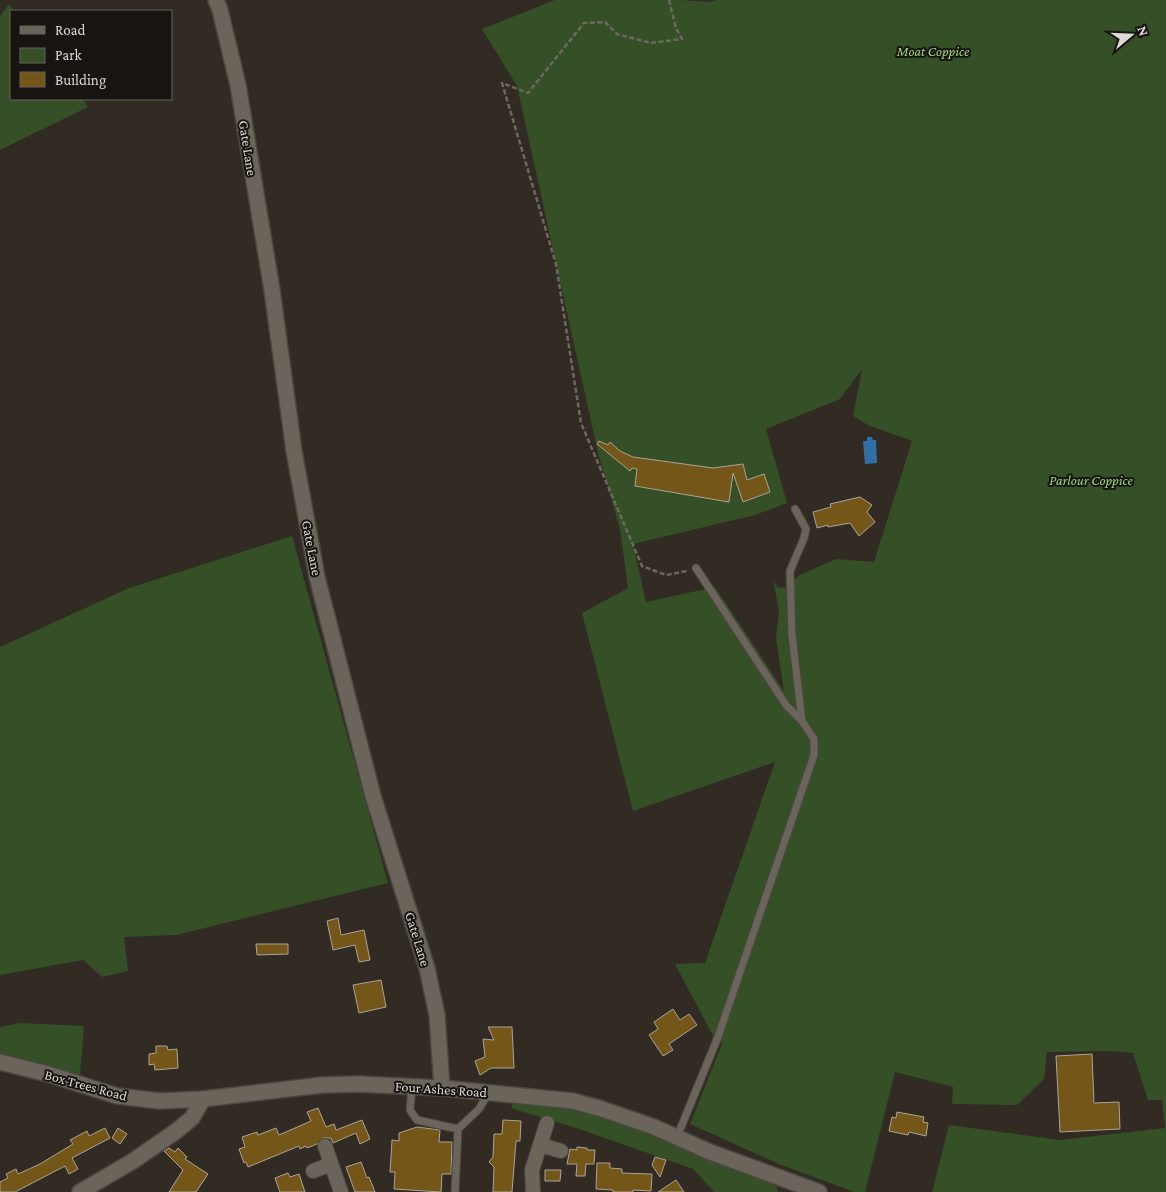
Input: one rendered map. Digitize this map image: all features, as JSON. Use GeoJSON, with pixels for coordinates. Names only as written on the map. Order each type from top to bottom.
{"type":"FeatureCollection","features":[{"type":"Feature","properties":{"kind":"street","name":"Gate Lane"},"geometry":{"type":"LineString","coordinates":[[216,0],[238,84],[272,290],[294,451],[317,577],[373,796],[427,968],[437,1015],[442,1088]]}},
{"type":"Feature","properties":{"kind":"street","name":"Box Trees Road"},"geometry":{"type":"LineString","coordinates":[[0,1062],[48,1074],[117,1096],[160,1102],[203,1099]]}},
{"type":"Feature","properties":{"kind":"street","name":"Four Ashes Road"},"geometry":{"type":"LineString","coordinates":[[203,1099],[322,1085],[358,1084],[442,1088],[573,1101],[602,1109],[677,1138],[792,1188],[819,1192]]}},
{"type":"Feature","properties":{"kind":"street"},"geometry":{"type":"LineString","coordinates":[[80,1192],[133,1161],[174,1132],[192,1118],[203,1099]]}},
{"type":"Feature","properties":{"kind":"street"},"geometry":{"type":"LineString","coordinates":[[533,1192],[532,1170],[547,1123]]}},
{"type":"Feature","properties":{"kind":"street"},"geometry":{"type":"LineString","coordinates":[[540,1144],[561,1151]]}},
{"type":"Feature","properties":{"kind":"street"},"geometry":{"type":"LineString","coordinates":[[324,1146],[341,1192]]}},
{"type":"Feature","properties":{"kind":"street"},"geometry":{"type":"LineString","coordinates":[[313,1171],[331,1164]]}},
{"type":"Feature","properties":{"kind":"lane"},"geometry":{"type":"LineString","coordinates":[[795,509],[806,529],[790,571],[792,635],[802,721]]}},
{"type":"Feature","properties":{"kind":"lane"},"geometry":{"type":"LineString","coordinates":[[677,1138],[718,1037],[814,755],[814,739],[802,721],[786,705],[696,568]]}},
{"type":"Feature","properties":{"kind":"lane"},"geometry":{"type":"LineString","coordinates":[[412,1086],[410,1110],[417,1120],[458,1129]]}},
{"type":"Feature","properties":{"kind":"lane"},"geometry":{"type":"LineString","coordinates":[[455,1192],[458,1129],[479,1109],[489,1092]]}},
{"type":"Feature","properties":{"kind":"path"},"geometry":{"type":"LineString","coordinates":[[669,0],[676,28],[682,39],[651,42],[616,34],[605,22],[584,23],[528,93],[502,83],[556,264],[581,423],[642,566],[666,575],[696,568]]}},
{"type":"Feature","properties":{"kind":"green space"},"geometry":{"type":"Polygon","coordinates":[[[555,0],[682,0],[710,2],[717,0],[1166,0],[1166,1192],[932,1192],[949,1125],[1060,1140],[1165,1128],[1162,1100],[1148,1100],[1133,1053],[1109,1051],[1047,1052],[1044,1079],[1017,1105],[952,1104],[953,1087],[895,1072],[865,1192],[854,1192],[779,1164],[690,1124],[722,1044],[712,1034],[675,964],[705,963],[775,762],[633,811],[582,613],[628,588],[620,529],[598,453],[517,86],[482,29],[555,0]],[[862,369],[840,399],[766,429],[787,503],[755,515],[633,544],[646,602],[715,587],[784,691],[776,638],[779,612],[773,579],[778,588],[787,587],[800,575],[836,559],[874,562],[912,441],[868,425],[853,416],[862,369]]]}},
{"type":"Feature","properties":{"kind":"green space"},"geometry":{"type":"Polygon","coordinates":[[[9,4],[13,10],[10,10],[10,100],[83,100],[88,107],[0,150],[0,16],[9,4]]]}},
{"type":"Feature","properties":{"kind":"green space"},"geometry":{"type":"Polygon","coordinates":[[[292,536],[388,883],[176,935],[124,937],[128,971],[102,977],[83,960],[0,975],[0,647],[129,588],[292,536]]]}},
{"type":"Feature","properties":{"kind":"green space"},"geometry":{"type":"Polygon","coordinates":[[[20,1023],[84,1026],[80,1075],[0,1055],[0,1027],[20,1023]]]}},
{"type":"Feature","properties":{"kind":"green space"},"geometry":{"type":"Polygon","coordinates":[[[513,1103],[574,1110],[631,1126],[776,1185],[778,1192],[714,1192],[693,1169],[579,1129],[511,1108],[513,1103]]]}},
{"type":"Feature","properties":{"kind":"water"},"geometry":{"type":"Polygon","coordinates":[[[867,437],[872,437],[873,440],[876,440],[877,463],[865,464],[863,441],[867,441],[867,437]]]}},
{"type":"Feature","properties":{"kind":"building"},"geometry":{"type":"Polygon","coordinates":[[[599,441],[608,445],[610,442],[620,451],[633,457],[713,468],[743,464],[747,480],[764,474],[770,492],[743,502],[733,473],[729,502],[635,486],[637,469],[632,468],[630,471],[597,444],[599,441]]]}},
{"type":"Feature","properties":{"kind":"building"},"geometry":{"type":"Polygon","coordinates":[[[860,497],[872,505],[867,512],[875,522],[859,536],[850,523],[817,528],[813,512],[831,507],[830,504],[860,497]]]}},
{"type":"Feature","properties":{"kind":"building"},"geometry":{"type":"Polygon","coordinates":[[[338,918],[341,935],[364,930],[370,960],[359,962],[355,945],[333,950],[327,921],[338,918]]]}},
{"type":"Feature","properties":{"kind":"building"},"geometry":{"type":"Polygon","coordinates":[[[256,944],[288,944],[288,954],[257,955],[256,944]]]}},
{"type":"Feature","properties":{"kind":"building"},"geometry":{"type":"Polygon","coordinates":[[[381,980],[386,1007],[359,1013],[353,985],[381,980]]]}},
{"type":"Feature","properties":{"kind":"building"},"geometry":{"type":"Polygon","coordinates":[[[673,1009],[680,1020],[689,1014],[697,1025],[669,1044],[673,1050],[663,1056],[649,1035],[658,1029],[654,1022],[673,1009]]]}},
{"type":"Feature","properties":{"kind":"building"},"geometry":{"type":"Polygon","coordinates":[[[488,1027],[512,1027],[514,1068],[491,1068],[480,1075],[475,1061],[485,1057],[483,1039],[494,1040],[488,1027]]]}},
{"type":"Feature","properties":{"kind":"building"},"geometry":{"type":"Polygon","coordinates":[[[156,1046],[167,1046],[168,1050],[177,1049],[178,1068],[155,1070],[154,1064],[149,1065],[149,1054],[156,1053],[156,1046]]]}},
{"type":"Feature","properties":{"kind":"building"},"geometry":{"type":"Polygon","coordinates":[[[1092,1054],[1094,1103],[1119,1102],[1120,1129],[1060,1132],[1056,1056],[1092,1054]]]}},
{"type":"Feature","properties":{"kind":"building"},"geometry":{"type":"Polygon","coordinates":[[[318,1108],[326,1127],[334,1124],[336,1130],[362,1120],[370,1139],[360,1144],[356,1133],[333,1143],[331,1138],[323,1138],[317,1144],[307,1148],[306,1146],[300,1149],[299,1146],[248,1167],[246,1162],[244,1163],[239,1149],[245,1147],[242,1137],[257,1132],[258,1135],[276,1128],[279,1135],[311,1121],[307,1112],[318,1108]]]}},
{"type":"Feature","properties":{"kind":"building"},"geometry":{"type":"Polygon","coordinates":[[[897,1112],[924,1117],[923,1122],[928,1123],[926,1136],[909,1132],[908,1135],[889,1131],[892,1117],[896,1118],[897,1112]]]}},
{"type":"Feature","properties":{"kind":"building"},"geometry":{"type":"Polygon","coordinates":[[[503,1120],[521,1121],[520,1141],[516,1141],[512,1192],[493,1192],[494,1167],[489,1162],[493,1157],[494,1134],[502,1134],[503,1120]]]}},
{"type":"Feature","properties":{"kind":"building"},"geometry":{"type":"Polygon","coordinates":[[[417,1127],[440,1130],[439,1142],[452,1142],[451,1174],[442,1174],[441,1192],[394,1189],[395,1172],[390,1172],[392,1140],[399,1141],[399,1133],[417,1127]]]}},
{"type":"Feature","properties":{"kind":"building"},"geometry":{"type":"Polygon","coordinates":[[[105,1128],[110,1138],[72,1158],[78,1169],[69,1174],[65,1166],[15,1192],[0,1192],[0,1182],[8,1178],[6,1174],[16,1169],[18,1174],[40,1164],[73,1144],[70,1140],[87,1131],[89,1136],[105,1128]]]}},
{"type":"Feature","properties":{"kind":"building"},"geometry":{"type":"Polygon","coordinates":[[[118,1128],[127,1134],[120,1144],[112,1138],[118,1128]]]}},
{"type":"Feature","properties":{"kind":"building"},"geometry":{"type":"Polygon","coordinates":[[[577,1147],[595,1150],[594,1164],[586,1164],[585,1176],[576,1176],[577,1164],[567,1164],[570,1149],[577,1150],[577,1147]]]}},
{"type":"Feature","properties":{"kind":"building"},"geometry":{"type":"Polygon","coordinates":[[[169,1148],[175,1152],[178,1148],[187,1157],[185,1159],[208,1174],[196,1192],[169,1192],[183,1170],[164,1151],[169,1148]]]}},
{"type":"Feature","properties":{"kind":"building"},"geometry":{"type":"Polygon","coordinates":[[[655,1157],[666,1160],[660,1177],[652,1165],[655,1157]]]}},
{"type":"Feature","properties":{"kind":"building"},"geometry":{"type":"Polygon","coordinates":[[[361,1162],[375,1192],[355,1192],[346,1167],[361,1162]]]}},
{"type":"Feature","properties":{"kind":"building"},"geometry":{"type":"Polygon","coordinates":[[[597,1163],[610,1163],[610,1168],[622,1169],[622,1173],[652,1174],[651,1191],[613,1192],[613,1190],[596,1189],[597,1163]]]}},
{"type":"Feature","properties":{"kind":"building"},"geometry":{"type":"Polygon","coordinates":[[[545,1170],[561,1170],[560,1181],[545,1181],[545,1170]]]}},
{"type":"Feature","properties":{"kind":"building"},"geometry":{"type":"Polygon","coordinates":[[[288,1173],[290,1177],[299,1174],[305,1192],[280,1192],[275,1178],[288,1173]]]}},
{"type":"Feature","properties":{"kind":"building"},"geometry":{"type":"Polygon","coordinates":[[[676,1180],[684,1192],[658,1192],[676,1180]]]}},
{"type":"Feature","properties":{"kind":"park label","name":"Moat Coppice"},"geometry":{"type":"Point","coordinates":[933,51]}},
{"type":"Feature","properties":{"kind":"park label","name":"Parlour Coppice"},"geometry":{"type":"Point","coordinates":[1091,480]}}]}
